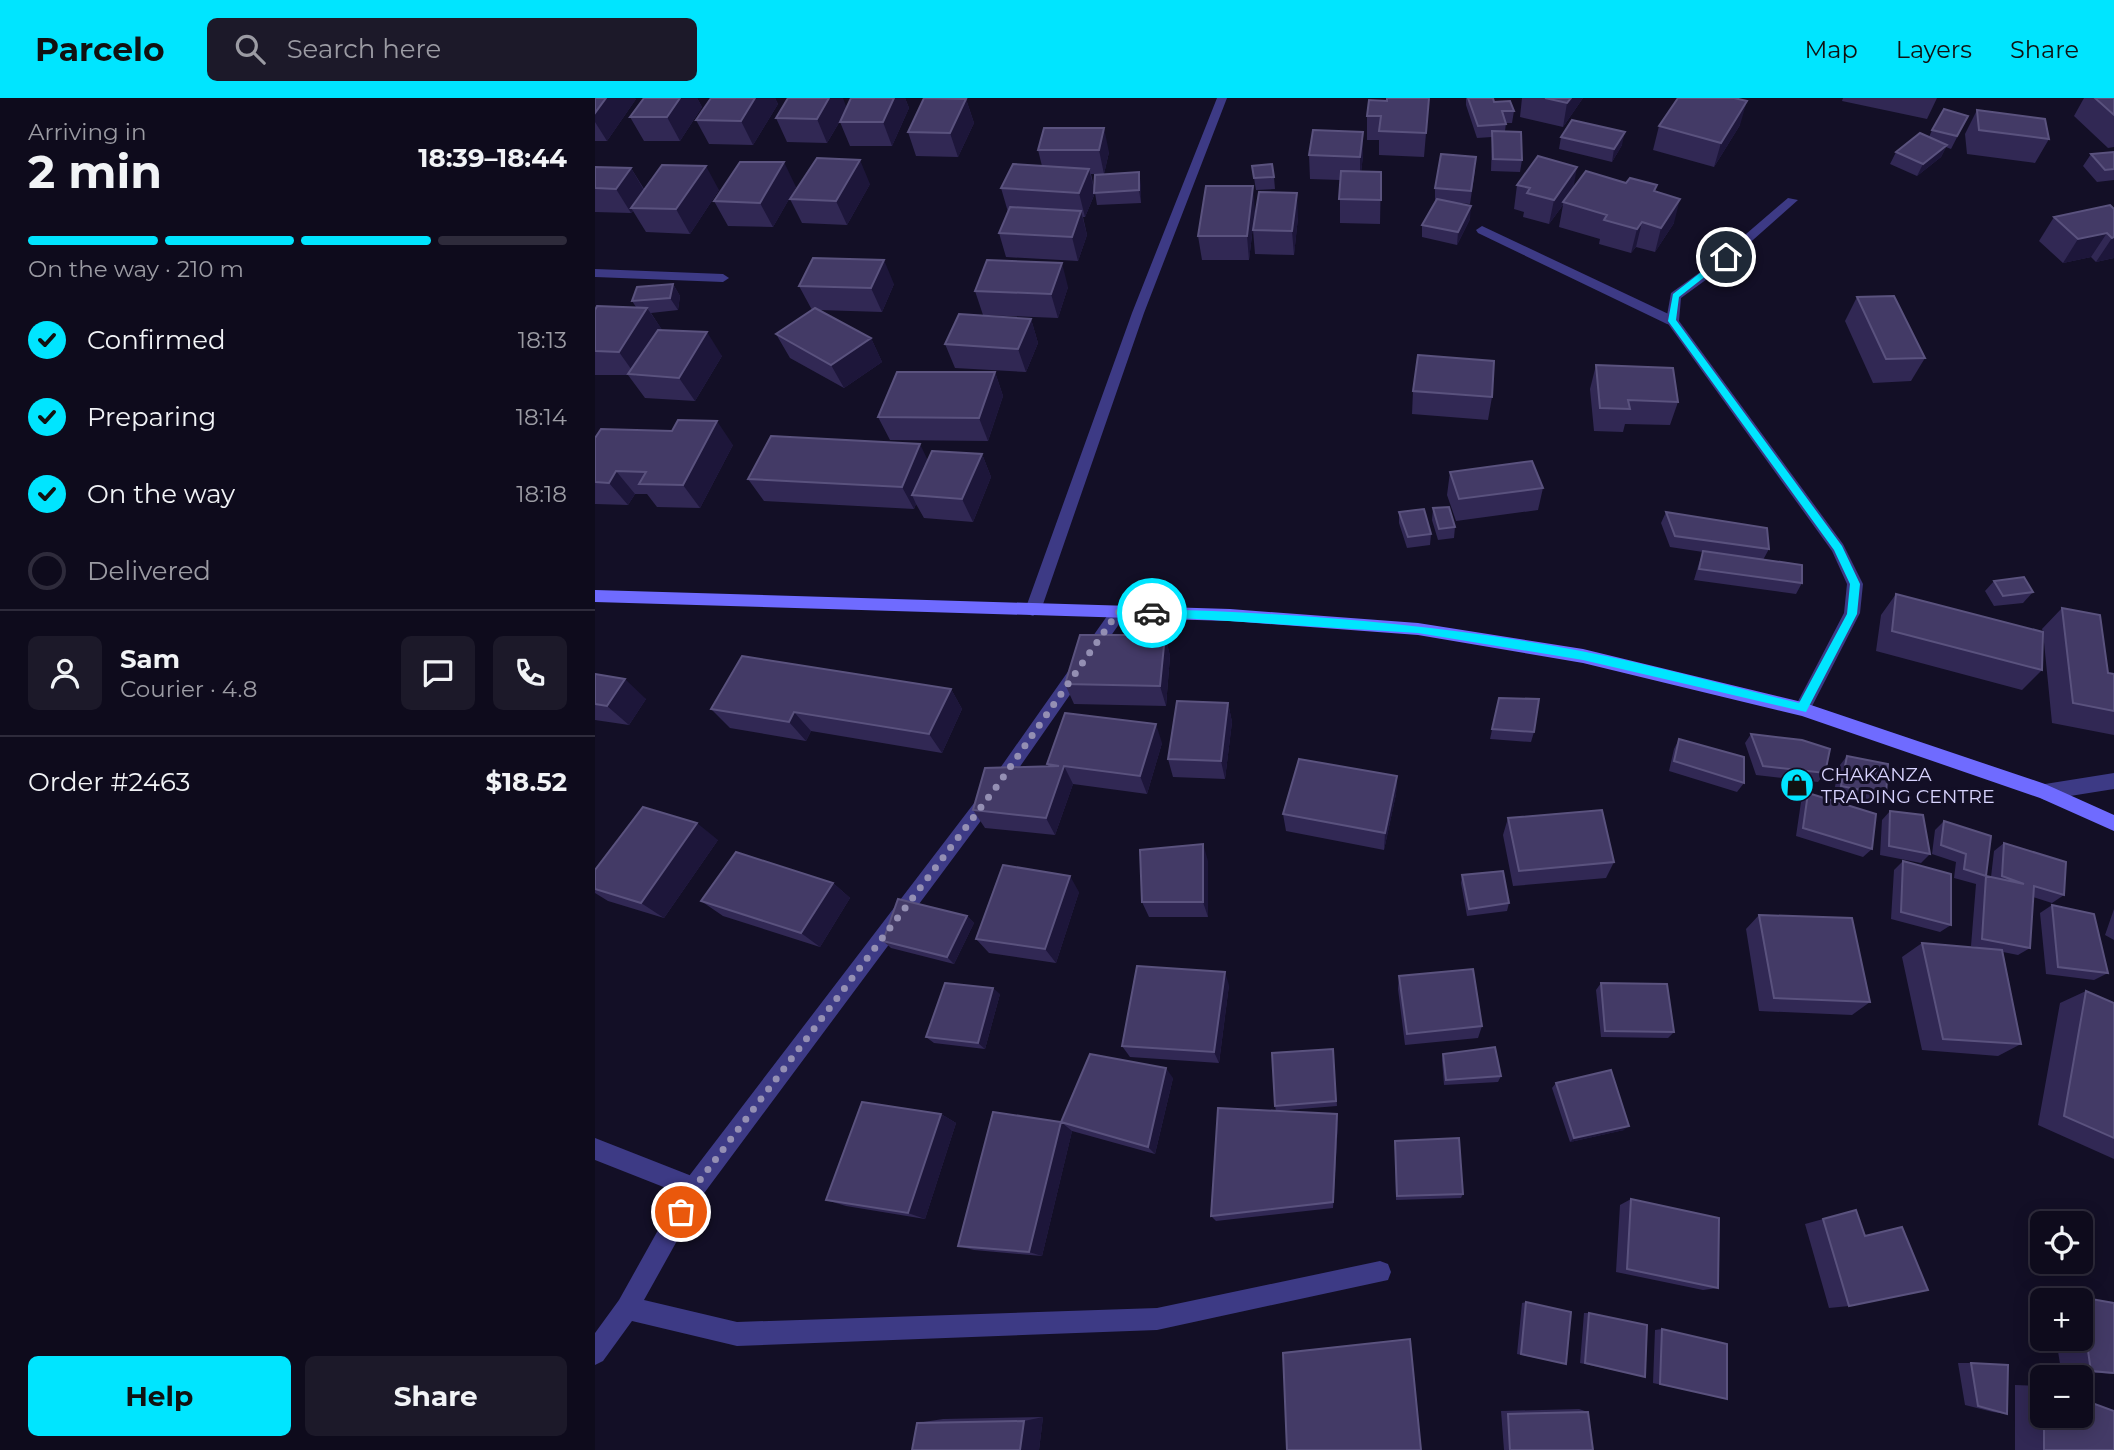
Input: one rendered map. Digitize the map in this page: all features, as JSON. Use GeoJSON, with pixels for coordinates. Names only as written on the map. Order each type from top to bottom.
{"type":"FeatureCollection","features":[{"type":"Feature","properties":{"kind":"main road"},"geometry":{"type":"LineString","coordinates":[[595,596],[1230,615],[1418,629],[1583,656],[1802,709],[2045,792],[2114,823]]}},
{"type":"Feature","properties":{"kind":"street"},"geometry":{"type":"LineString","coordinates":[[1033,610],[1139,313],[1222,98]]}},
{"type":"Feature","properties":{"kind":"street"},"geometry":{"type":"LineString","coordinates":[[1672,321],[1675,296],[1714,268],[1792,200]]}},
{"type":"Feature","properties":{"kind":"street"},"geometry":{"type":"LineString","coordinates":[[1482,230],[1672,321],[1838,548],[1855,584],[1852,614],[1802,709]]}},
{"type":"Feature","properties":{"kind":"street"},"geometry":{"type":"LineString","coordinates":[[595,273],[723,278]]}},
{"type":"Feature","properties":{"kind":"street"},"geometry":{"type":"LineString","coordinates":[[595,1353],[627,1308],[694,1188],[997,786],[1118,612]]}},
{"type":"Feature","properties":{"kind":"street"},"geometry":{"type":"LineString","coordinates":[[2045,792],[2114,780]]}},
{"type":"Feature","properties":{"kind":"street"},"geometry":{"type":"LineString","coordinates":[[595,1149],[694,1188]]}},
{"type":"Feature","properties":{"kind":"street"},"geometry":{"type":"LineString","coordinates":[[627,1308],[737,1334],[1157,1319],[1380,1272]]}},
{"type":"Feature","properties":{"kind":"building"},"geometry":{"type":"Polygon","coordinates":[[[595,98],[606,98],[595,113],[595,98]]]}},
{"type":"Feature","properties":{"kind":"building"},"geometry":{"type":"Polygon","coordinates":[[[644,98],[680,98],[667,117],[630,117],[644,98]]]}},
{"type":"Feature","properties":{"kind":"building"},"geometry":{"type":"Polygon","coordinates":[[[711,98],[755,98],[741,121],[696,120],[711,98]]]}},
{"type":"Feature","properties":{"kind":"building"},"geometry":{"type":"Polygon","coordinates":[[[788,98],[829,98],[817,119],[776,118],[788,98]]]}},
{"type":"Feature","properties":{"kind":"building"},"geometry":{"type":"Polygon","coordinates":[[[851,98],[894,98],[883,122],[840,122],[851,98]]]}},
{"type":"Feature","properties":{"kind":"building"},"geometry":{"type":"Polygon","coordinates":[[[924,98],[966,99],[950,133],[908,132],[924,98]]]}},
{"type":"Feature","properties":{"kind":"building"},"geometry":{"type":"Polygon","coordinates":[[[1387,98],[1429,98],[1426,133],[1379,131],[1381,116],[1367,116],[1369,100],[1387,101],[1387,98]]]}},
{"type":"Feature","properties":{"kind":"building"},"geometry":{"type":"Polygon","coordinates":[[[1468,98],[1493,98],[1494,102],[1510,101],[1514,111],[1502,111],[1506,124],[1478,126],[1468,98]]]}},
{"type":"Feature","properties":{"kind":"building"},"geometry":{"type":"Polygon","coordinates":[[[1545,98],[1571,98],[1567,103],[1545,98]]]}},
{"type":"Feature","properties":{"kind":"building"},"geometry":{"type":"Polygon","coordinates":[[[1678,98],[1734,98],[1747,101],[1721,143],[1659,126],[1678,98]]]}},
{"type":"Feature","properties":{"kind":"building"},"geometry":{"type":"Polygon","coordinates":[[[2095,98],[2114,98],[2114,115],[2095,98]]]}},
{"type":"Feature","properties":{"kind":"building"},"geometry":{"type":"Polygon","coordinates":[[[1944,109],[1968,116],[1957,136],[1932,130],[1944,109]]]}},
{"type":"Feature","properties":{"kind":"building"},"geometry":{"type":"Polygon","coordinates":[[[1977,110],[2045,119],[2049,139],[1979,130],[1977,110]]]}},
{"type":"Feature","properties":{"kind":"building"},"geometry":{"type":"Polygon","coordinates":[[[1572,120],[1625,132],[1614,149],[1561,137],[1572,120]]]}},
{"type":"Feature","properties":{"kind":"building"},"geometry":{"type":"Polygon","coordinates":[[[1044,128],[1104,128],[1099,150],[1038,150],[1044,128]]]}},
{"type":"Feature","properties":{"kind":"building"},"geometry":{"type":"Polygon","coordinates":[[[1313,130],[1363,132],[1360,157],[1309,155],[1313,130]]]}},
{"type":"Feature","properties":{"kind":"building"},"geometry":{"type":"Polygon","coordinates":[[[1492,131],[1521,132],[1522,160],[1493,159],[1492,131]]]}},
{"type":"Feature","properties":{"kind":"building"},"geometry":{"type":"Polygon","coordinates":[[[1920,133],[1947,145],[1923,164],[1896,152],[1920,133]]]}},
{"type":"Feature","properties":{"kind":"building"},"geometry":{"type":"Polygon","coordinates":[[[2114,152],[2114,169],[2105,170],[2091,154],[2114,152]]]}},
{"type":"Feature","properties":{"kind":"building"},"geometry":{"type":"Polygon","coordinates":[[[1441,154],[1476,157],[1471,191],[1435,188],[1441,154]]]}},
{"type":"Feature","properties":{"kind":"building"},"geometry":{"type":"Polygon","coordinates":[[[1538,156],[1577,167],[1554,200],[1527,193],[1530,188],[1517,185],[1538,156]]]}},
{"type":"Feature","properties":{"kind":"building"},"geometry":{"type":"Polygon","coordinates":[[[817,158],[860,160],[836,201],[790,199],[817,158]]]}},
{"type":"Feature","properties":{"kind":"building"},"geometry":{"type":"Polygon","coordinates":[[[740,162],[784,162],[760,203],[714,201],[740,162]]]}},
{"type":"Feature","properties":{"kind":"building"},"geometry":{"type":"Polygon","coordinates":[[[1013,164],[1089,169],[1079,193],[1001,188],[1013,164]]]}},
{"type":"Feature","properties":{"kind":"building"},"geometry":{"type":"Polygon","coordinates":[[[1272,164],[1274,177],[1254,178],[1252,166],[1272,164]]]}},
{"type":"Feature","properties":{"kind":"building"},"geometry":{"type":"Polygon","coordinates":[[[662,165],[706,166],[676,209],[631,208],[662,165]]]}},
{"type":"Feature","properties":{"kind":"building"},"geometry":{"type":"Polygon","coordinates":[[[595,167],[631,168],[616,189],[595,188],[595,167]]]}},
{"type":"Feature","properties":{"kind":"building"},"geometry":{"type":"Polygon","coordinates":[[[1341,171],[1381,172],[1381,200],[1339,199],[1341,171]]]}},
{"type":"Feature","properties":{"kind":"building"},"geometry":{"type":"Polygon","coordinates":[[[1586,171],[1626,183],[1630,178],[1657,185],[1654,191],[1680,199],[1661,228],[1642,222],[1637,229],[1604,220],[1607,215],[1563,202],[1586,171]]]}},
{"type":"Feature","properties":{"kind":"building"},"geometry":{"type":"Polygon","coordinates":[[[1139,172],[1139,190],[1094,193],[1095,175],[1139,172]]]}},
{"type":"Feature","properties":{"kind":"building"},"geometry":{"type":"Polygon","coordinates":[[[1206,186],[1253,186],[1247,236],[1198,236],[1206,186]]]}},
{"type":"Feature","properties":{"kind":"building"},"geometry":{"type":"Polygon","coordinates":[[[1259,192],[1297,193],[1292,231],[1253,230],[1259,192]]]}},
{"type":"Feature","properties":{"kind":"building"},"geometry":{"type":"Polygon","coordinates":[[[1437,199],[1471,206],[1458,232],[1422,225],[1437,199]]]}},
{"type":"Feature","properties":{"kind":"building"},"geometry":{"type":"Polygon","coordinates":[[[2110,205],[2114,209],[2112,238],[2107,233],[2078,239],[2054,217],[2110,205]]]}},
{"type":"Feature","properties":{"kind":"building"},"geometry":{"type":"Polygon","coordinates":[[[1010,207],[1081,211],[1072,237],[999,233],[1010,207]]]}},
{"type":"Feature","properties":{"kind":"building"},"geometry":{"type":"Polygon","coordinates":[[[813,258],[884,260],[871,288],[799,286],[813,258]]]}},
{"type":"Feature","properties":{"kind":"building"},"geometry":{"type":"Polygon","coordinates":[[[987,260],[1062,263],[1051,294],[975,291],[987,260]]]}},
{"type":"Feature","properties":{"kind":"building"},"geometry":{"type":"Polygon","coordinates":[[[673,284],[670,298],[632,301],[637,287],[673,284]]]}},
{"type":"Feature","properties":{"kind":"building"},"geometry":{"type":"Polygon","coordinates":[[[1894,296],[1925,358],[1886,359],[1857,297],[1894,296]]]}},
{"type":"Feature","properties":{"kind":"building"},"geometry":{"type":"Polygon","coordinates":[[[597,306],[647,308],[619,352],[595,351],[597,306]]]}},
{"type":"Feature","properties":{"kind":"building"},"geometry":{"type":"Polygon","coordinates":[[[815,308],[871,338],[831,365],[776,334],[815,308]]]}},
{"type":"Feature","properties":{"kind":"building"},"geometry":{"type":"Polygon","coordinates":[[[959,314],[1031,319],[1018,349],[945,344],[959,314]]]}},
{"type":"Feature","properties":{"kind":"building"},"geometry":{"type":"Polygon","coordinates":[[[658,330],[707,332],[679,378],[628,374],[658,330]]]}},
{"type":"Feature","properties":{"kind":"building"},"geometry":{"type":"Polygon","coordinates":[[[1418,355],[1494,361],[1492,397],[1413,391],[1418,355]]]}},
{"type":"Feature","properties":{"kind":"building"},"geometry":{"type":"Polygon","coordinates":[[[1596,365],[1673,368],[1678,402],[1628,400],[1630,409],[1600,408],[1596,365]]]}},
{"type":"Feature","properties":{"kind":"building"},"geometry":{"type":"Polygon","coordinates":[[[897,372],[995,372],[979,418],[878,417],[897,372]]]}},
{"type":"Feature","properties":{"kind":"building"},"geometry":{"type":"Polygon","coordinates":[[[678,420],[717,421],[683,485],[639,484],[646,472],[616,471],[609,483],[595,482],[595,438],[601,429],[672,431],[678,420]]]}},
{"type":"Feature","properties":{"kind":"building"},"geometry":{"type":"Polygon","coordinates":[[[771,436],[920,444],[902,487],[748,479],[771,436]]]}},
{"type":"Feature","properties":{"kind":"building"},"geometry":{"type":"Polygon","coordinates":[[[932,451],[982,454],[962,499],[912,495],[932,451]]]}},
{"type":"Feature","properties":{"kind":"building"},"geometry":{"type":"Polygon","coordinates":[[[1532,461],[1543,488],[1459,499],[1450,472],[1532,461]]]}},
{"type":"Feature","properties":{"kind":"building"},"geometry":{"type":"Polygon","coordinates":[[[1449,507],[1455,527],[1439,529],[1433,508],[1449,507]]]}},
{"type":"Feature","properties":{"kind":"building"},"geometry":{"type":"Polygon","coordinates":[[[1424,509],[1431,534],[1408,537],[1399,512],[1424,509]]]}},
{"type":"Feature","properties":{"kind":"building"},"geometry":{"type":"Polygon","coordinates":[[[1666,512],[1767,528],[1769,549],[1675,536],[1666,512]]]}},
{"type":"Feature","properties":{"kind":"building"},"geometry":{"type":"Polygon","coordinates":[[[1703,551],[1802,565],[1802,583],[1699,569],[1703,551]]]}},
{"type":"Feature","properties":{"kind":"building"},"geometry":{"type":"Polygon","coordinates":[[[2024,577],[2033,592],[2003,596],[1994,581],[2024,577]]]}},
{"type":"Feature","properties":{"kind":"building"},"geometry":{"type":"Polygon","coordinates":[[[1896,594],[2043,632],[2042,670],[1892,631],[1896,594]]]}},
{"type":"Feature","properties":{"kind":"building"},"geometry":{"type":"Polygon","coordinates":[[[2062,608],[2100,615],[2108,673],[2114,674],[2114,711],[2073,703],[2062,608]]]}},
{"type":"Feature","properties":{"kind":"building"},"geometry":{"type":"Polygon","coordinates":[[[1080,635],[1165,635],[1160,686],[1065,684],[1080,635]]]}},
{"type":"Feature","properties":{"kind":"building"},"geometry":{"type":"Polygon","coordinates":[[[742,656],[951,689],[929,734],[794,712],[789,722],[711,709],[742,656]]]}},
{"type":"Feature","properties":{"kind":"building"},"geometry":{"type":"Polygon","coordinates":[[[595,674],[625,679],[607,706],[595,704],[595,674]]]}},
{"type":"Feature","properties":{"kind":"building"},"geometry":{"type":"Polygon","coordinates":[[[1499,698],[1539,699],[1534,732],[1492,729],[1499,698]]]}},
{"type":"Feature","properties":{"kind":"building"},"geometry":{"type":"Polygon","coordinates":[[[1177,701],[1228,703],[1221,761],[1168,759],[1177,701]]]}},
{"type":"Feature","properties":{"kind":"building"},"geometry":{"type":"Polygon","coordinates":[[[1065,713],[1156,724],[1140,776],[1064,766],[1046,818],[973,810],[985,768],[1059,766],[1047,764],[1065,713]]]}},
{"type":"Feature","properties":{"kind":"building"},"geometry":{"type":"Polygon","coordinates":[[[1751,734],[1802,740],[1830,749],[1825,773],[1763,766],[1751,734]]]}},
{"type":"Feature","properties":{"kind":"building"},"geometry":{"type":"Polygon","coordinates":[[[1679,739],[1744,757],[1744,783],[1674,761],[1679,739]]]}},
{"type":"Feature","properties":{"kind":"building"},"geometry":{"type":"Polygon","coordinates":[[[1847,756],[1888,764],[1886,795],[1841,786],[1847,756]]]}},
{"type":"Feature","properties":{"kind":"building"},"geometry":{"type":"Polygon","coordinates":[[[1299,759],[1397,776],[1385,833],[1283,814],[1299,759]]]}},
{"type":"Feature","properties":{"kind":"building"},"geometry":{"type":"Polygon","coordinates":[[[1808,793],[1876,814],[1872,849],[1803,828],[1808,793]]]}},
{"type":"Feature","properties":{"kind":"building"},"geometry":{"type":"Polygon","coordinates":[[[643,807],[697,823],[641,903],[595,889],[595,870],[643,807]]]}},
{"type":"Feature","properties":{"kind":"building"},"geometry":{"type":"Polygon","coordinates":[[[1602,810],[1614,862],[1519,871],[1508,818],[1602,810]]]}},
{"type":"Feature","properties":{"kind":"building"},"geometry":{"type":"Polygon","coordinates":[[[1890,811],[1923,815],[1930,854],[1889,846],[1890,811]]]}},
{"type":"Feature","properties":{"kind":"building"},"geometry":{"type":"Polygon","coordinates":[[[1944,821],[1991,836],[1986,876],[1964,869],[1966,854],[1941,845],[1944,821]]]}},
{"type":"Feature","properties":{"kind":"building"},"geometry":{"type":"Polygon","coordinates":[[[2004,843],[2066,862],[2064,895],[2034,886],[2030,948],[1982,939],[1986,876],[2024,884],[2002,876],[2004,843]]]}},
{"type":"Feature","properties":{"kind":"building"},"geometry":{"type":"Polygon","coordinates":[[[1203,844],[1203,902],[1142,902],[1140,850],[1203,844]]]}},
{"type":"Feature","properties":{"kind":"building"},"geometry":{"type":"Polygon","coordinates":[[[736,852],[833,883],[801,933],[701,901],[736,852]]]}},
{"type":"Feature","properties":{"kind":"building"},"geometry":{"type":"Polygon","coordinates":[[[1903,861],[1951,874],[1951,925],[1901,912],[1903,861]]]}},
{"type":"Feature","properties":{"kind":"building"},"geometry":{"type":"Polygon","coordinates":[[[1003,865],[1070,876],[1045,949],[976,939],[1003,865]]]}},
{"type":"Feature","properties":{"kind":"building"},"geometry":{"type":"Polygon","coordinates":[[[1503,871],[1509,903],[1469,909],[1462,875],[1503,871]]]}},
{"type":"Feature","properties":{"kind":"building"},"geometry":{"type":"Polygon","coordinates":[[[898,899],[967,916],[947,957],[883,941],[898,899]]]}},
{"type":"Feature","properties":{"kind":"building"},"geometry":{"type":"Polygon","coordinates":[[[2052,905],[2094,914],[2108,973],[2058,967],[2052,905]]]}},
{"type":"Feature","properties":{"kind":"building"},"geometry":{"type":"Polygon","coordinates":[[[1759,915],[1852,918],[1870,1002],[1774,998],[1759,915]]]}},
{"type":"Feature","properties":{"kind":"building"},"geometry":{"type":"Polygon","coordinates":[[[1922,943],[2002,950],[2021,1044],[1943,1039],[1922,943]]]}},
{"type":"Feature","properties":{"kind":"building"},"geometry":{"type":"Polygon","coordinates":[[[1137,966],[1225,972],[1214,1052],[1122,1046],[1137,966]]]}},
{"type":"Feature","properties":{"kind":"building"},"geometry":{"type":"Polygon","coordinates":[[[1473,969],[1482,1026],[1407,1034],[1399,976],[1473,969]]]}},
{"type":"Feature","properties":{"kind":"building"},"geometry":{"type":"Polygon","coordinates":[[[945,983],[993,988],[978,1043],[926,1037],[945,983]]]}},
{"type":"Feature","properties":{"kind":"building"},"geometry":{"type":"Polygon","coordinates":[[[1601,983],[1667,984],[1674,1032],[1605,1031],[1601,983]]]}},
{"type":"Feature","properties":{"kind":"building"},"geometry":{"type":"Polygon","coordinates":[[[2086,991],[2114,1003],[2114,1138],[2064,1116],[2086,991]]]}},
{"type":"Feature","properties":{"kind":"building"},"geometry":{"type":"Polygon","coordinates":[[[1495,1047],[1501,1076],[1446,1080],[1443,1054],[1495,1047]]]}},
{"type":"Feature","properties":{"kind":"building"},"geometry":{"type":"Polygon","coordinates":[[[1333,1049],[1336,1101],[1275,1106],[1272,1053],[1333,1049]]]}},
{"type":"Feature","properties":{"kind":"building"},"geometry":{"type":"Polygon","coordinates":[[[1090,1054],[1166,1068],[1148,1147],[1061,1122],[1090,1054]]]}},
{"type":"Feature","properties":{"kind":"building"},"geometry":{"type":"Polygon","coordinates":[[[1611,1070],[1629,1126],[1574,1138],[1556,1083],[1611,1070]]]}},
{"type":"Feature","properties":{"kind":"building"},"geometry":{"type":"Polygon","coordinates":[[[862,1102],[941,1114],[908,1213],[826,1200],[862,1102]]]}},
{"type":"Feature","properties":{"kind":"building"},"geometry":{"type":"Polygon","coordinates":[[[1218,1108],[1337,1114],[1333,1202],[1211,1216],[1218,1108]]]}},
{"type":"Feature","properties":{"kind":"building"},"geometry":{"type":"Polygon","coordinates":[[[993,1112],[1061,1122],[1029,1252],[958,1246],[993,1112]]]}},
{"type":"Feature","properties":{"kind":"building"},"geometry":{"type":"Polygon","coordinates":[[[1459,1138],[1463,1194],[1397,1196],[1395,1141],[1459,1138]]]}},
{"type":"Feature","properties":{"kind":"building"},"geometry":{"type":"Polygon","coordinates":[[[1631,1199],[1719,1218],[1718,1288],[1627,1269],[1631,1199]]]}},
{"type":"Feature","properties":{"kind":"building"},"geometry":{"type":"Polygon","coordinates":[[[1856,1210],[1865,1236],[1902,1227],[1928,1290],[1849,1306],[1823,1219],[1856,1210]]]}},
{"type":"Feature","properties":{"kind":"building"},"geometry":{"type":"Polygon","coordinates":[[[2093,1299],[2114,1303],[2114,1373],[2093,1371],[2093,1365],[2090,1365],[2088,1351],[2093,1351],[2093,1299]]]}},
{"type":"Feature","properties":{"kind":"building"},"geometry":{"type":"Polygon","coordinates":[[[1526,1302],[1571,1312],[1566,1364],[1521,1354],[1526,1302]]]}},
{"type":"Feature","properties":{"kind":"building"},"geometry":{"type":"Polygon","coordinates":[[[1589,1313],[1647,1325],[1645,1377],[1585,1363],[1589,1313]]]}},
{"type":"Feature","properties":{"kind":"building"},"geometry":{"type":"Polygon","coordinates":[[[1662,1329],[1727,1344],[1727,1399],[1660,1384],[1662,1329]]]}},
{"type":"Feature","properties":{"kind":"building"},"geometry":{"type":"Polygon","coordinates":[[[1410,1339],[1421,1450],[1287,1450],[1283,1353],[1410,1339]]]}},
{"type":"Feature","properties":{"kind":"building"},"geometry":{"type":"Polygon","coordinates":[[[1971,1363],[2008,1365],[2007,1414],[1978,1406],[1971,1363]]]}},
{"type":"Feature","properties":{"kind":"building"},"geometry":{"type":"Polygon","coordinates":[[[2093,1403],[2114,1411],[2114,1450],[2044,1450],[2044,1428],[2093,1428],[2093,1403]]]}},
{"type":"Feature","properties":{"kind":"building"},"geometry":{"type":"Polygon","coordinates":[[[1588,1412],[1593,1450],[1510,1450],[1508,1414],[1588,1412]]]}},
{"type":"Feature","properties":{"kind":"building"},"geometry":{"type":"Polygon","coordinates":[[[1024,1421],[1020,1450],[912,1450],[917,1423],[1024,1421]]]}},
{"type":"Feature","properties":{"kind":"way so far"},"geometry":{"type":"LineString","coordinates":[[681,1212],[694,1188],[997,786],[1118,612],[1152,613]]}},
{"type":"Feature","properties":{"kind":"place","name":"CHAKANZA TRADING CENTRE"},"geometry":{"type":"Point","coordinates":[1797,785]}},
{"type":"Feature","properties":{"kind":"route"},"geometry":{"type":"LineString","coordinates":[[1152,613],[1230,615],[1418,629],[1583,656],[1709,684],[1802,709],[1852,614],[1855,584],[1838,548],[1734,402],[1672,321],[1675,296],[1726,257]]}}]}
